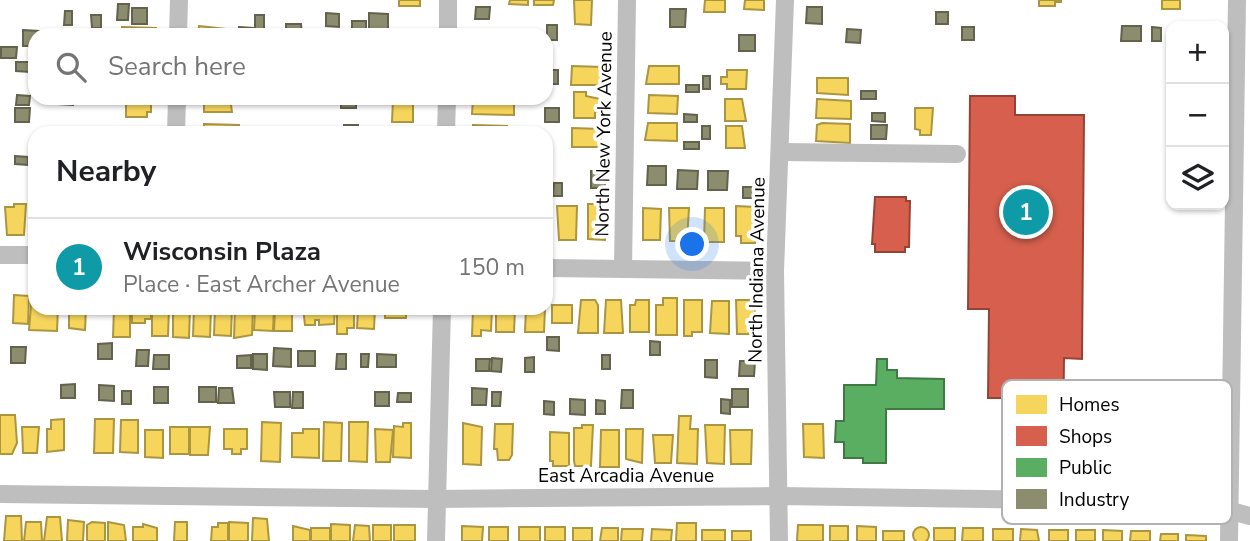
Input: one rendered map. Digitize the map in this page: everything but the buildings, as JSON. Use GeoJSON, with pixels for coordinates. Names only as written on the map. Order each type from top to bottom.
{"type":"FeatureCollection","features":[{"type":"Feature","properties":{"kind":"street"},"geometry":{"type":"LineString","coordinates":[[178,0],[178,28]]}},
{"type":"Feature","properties":{"kind":"street"},"geometry":{"type":"LineString","coordinates":[[448,0],[448,28]]}},
{"type":"Feature","properties":{"kind":"street","name":"North New York Avenue"},"geometry":{"type":"LineString","coordinates":[[623,269],[627,0]]}},
{"type":"Feature","properties":{"kind":"street","name":"North Indiana Avenue"},"geometry":{"type":"LineString","coordinates":[[779,541],[775,271],[785,0]]}},
{"type":"Feature","properties":{"kind":"street"},"geometry":{"type":"LineString","coordinates":[[1232,458],[1242,190],[1237,0]]}},
{"type":"Feature","properties":{"kind":"street"},"geometry":{"type":"LineString","coordinates":[[176,126],[177,105]]}},
{"type":"Feature","properties":{"kind":"street"},"geometry":{"type":"LineString","coordinates":[[446,126],[447,105]]}},
{"type":"Feature","properties":{"kind":"street"},"geometry":{"type":"LineString","coordinates":[[781,152],[957,154]]}},
{"type":"Feature","properties":{"kind":"street"},"geometry":{"type":"LineString","coordinates":[[0,255],[28,256]]}},
{"type":"Feature","properties":{"kind":"street"},"geometry":{"type":"LineString","coordinates":[[553,268],[775,271]]}},
{"type":"Feature","properties":{"kind":"street"},"geometry":{"type":"LineString","coordinates":[[436,541],[443,315]]}},
{"type":"Feature","properties":{"kind":"street","name":"East Arcadia Avenue"},"geometry":{"type":"LineString","coordinates":[[0,494],[436,499],[779,496],[1002,499]]}},
{"type":"Feature","properties":{"kind":"street","name":"East Arcadia Avenue"},"geometry":{"type":"LineString","coordinates":[[1232,512],[1250,516]]}},
{"type":"Feature","properties":{"kind":"place","name":"Wisconsin Plaza"},"geometry":{"type":"Point","coordinates":[1026,212]}}]}
